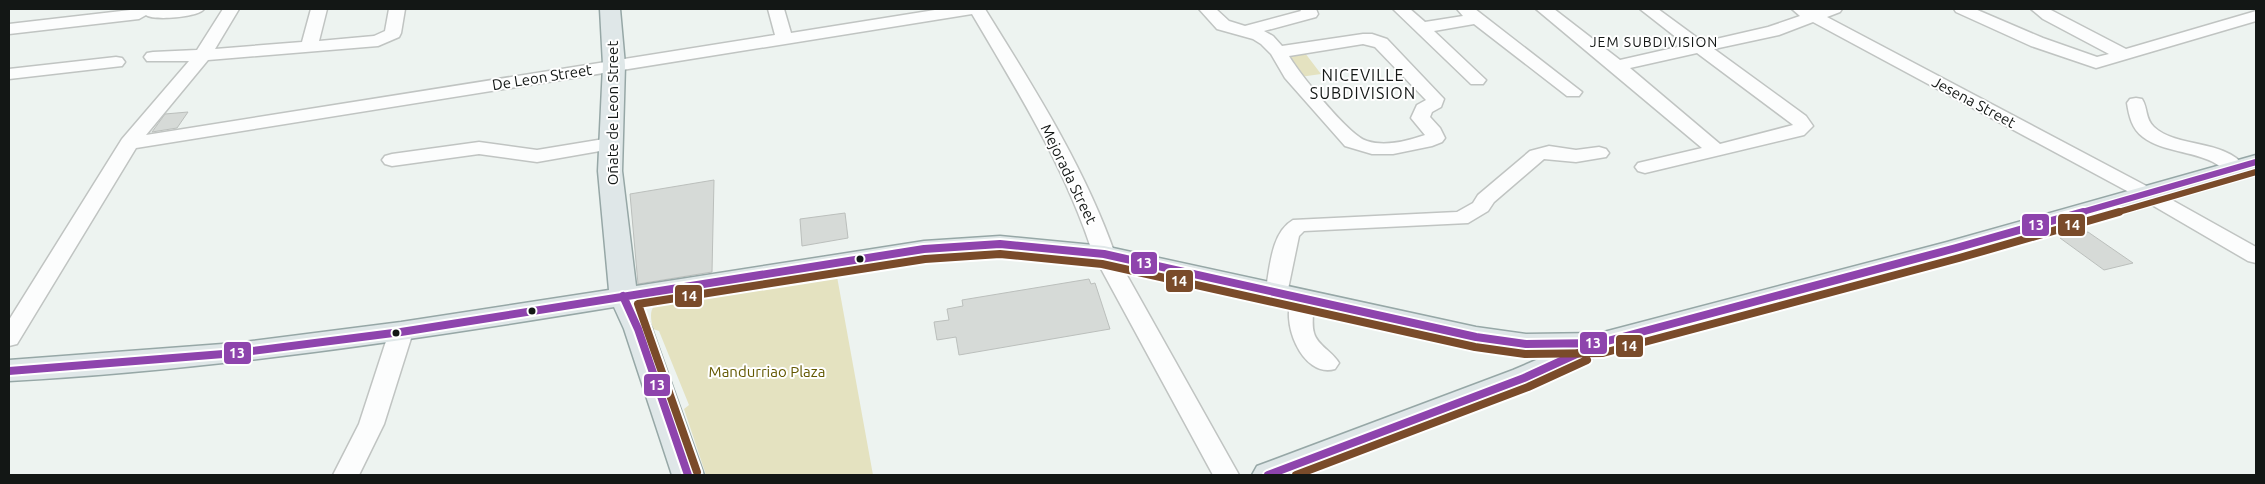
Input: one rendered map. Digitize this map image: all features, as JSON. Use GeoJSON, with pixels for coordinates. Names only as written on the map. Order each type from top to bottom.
{"type":"FeatureCollection","features":[{"type":"Feature","properties":{"kind":"main road","name":"Oñate de Leon Street"},"geometry":{"type":"LineString","coordinates":[[610,9],[614,65],[610,171],[623,296],[638,329],[688,475]]}},
{"type":"Feature","properties":{"kind":"main road"},"geometry":{"type":"LineString","coordinates":[[1268,475],[1524,378],[1600,343],[1920,258],[2246,164]]}},
{"type":"Feature","properties":{"kind":"main road"},"geometry":{"type":"LineString","coordinates":[[9,371],[236,353],[400,332],[924,249],[1000,244],[1049,246],[1104,254],[1476,338],[1526,344],[1600,343]]}},
{"type":"Feature","properties":{"kind":"street"},"geometry":{"type":"LineString","coordinates":[[9,29],[146,11],[155,14],[196,9]]}},
{"type":"Feature","properties":{"kind":"street"},"geometry":{"type":"LineString","coordinates":[[9,338],[129,144],[203,56],[231,9]]}},
{"type":"Feature","properties":{"kind":"street"},"geometry":{"type":"LineString","coordinates":[[309,48],[319,9]]}},
{"type":"Feature","properties":{"kind":"street"},"geometry":{"type":"LineString","coordinates":[[153,57],[203,56],[378,41],[388,38],[393,33],[397,9]]}},
{"type":"Feature","properties":{"kind":"street"},"geometry":{"type":"LineString","coordinates":[[776,9],[784,39]]}},
{"type":"Feature","properties":{"kind":"street","name":"De Leon Street"},"geometry":{"type":"LineString","coordinates":[[129,144],[262,121],[784,39],[912,13],[970,9]]}},
{"type":"Feature","properties":{"kind":"street","name":"Mejorada Street"},"geometry":{"type":"LineString","coordinates":[[977,9],[1040,116],[1077,184],[1097,231],[1104,254],[1226,475]]}},
{"type":"Feature","properties":{"kind":"street"},"geometry":{"type":"LineString","coordinates":[[1207,9],[1223,25],[1259,35],[1278,52],[1290,74],[1352,142],[1374,150],[1435,138],[1433,132],[1420,118],[1424,109],[1435,103],[1435,99],[1380,43],[1372,39],[1278,52]]}},
{"type":"Feature","properties":{"kind":"street"},"geometry":{"type":"LineString","coordinates":[[1244,31],[1307,15],[1311,12],[1308,9]]}},
{"type":"Feature","properties":{"kind":"street"},"geometry":{"type":"LineString","coordinates":[[1401,9],[1477,80]]}},
{"type":"Feature","properties":{"kind":"street"},"geometry":{"type":"LineString","coordinates":[[1544,9],[1617,66],[1717,151]]}},
{"type":"Feature","properties":{"kind":"street"},"geometry":{"type":"LineString","coordinates":[[1645,167],[1797,131],[1804,126],[1799,120],[1698,48],[1648,9]]}},
{"type":"Feature","properties":{"kind":"street"},"geometry":{"type":"LineString","coordinates":[[1617,66],[1773,32],[1806,12],[1834,9]]}},
{"type":"Feature","properties":{"kind":"street"},"geometry":{"type":"LineString","coordinates":[[1962,9],[1993,24],[2091,62],[2102,63],[2256,16]]}},
{"type":"Feature","properties":{"kind":"street"},"geometry":{"type":"LineString","coordinates":[[2039,9],[2125,55]]}},
{"type":"Feature","properties":{"kind":"street","name":"Jesena Street"},"geometry":{"type":"LineString","coordinates":[[1806,12],[2147,194],[2256,256]]}},
{"type":"Feature","properties":{"kind":"street"},"geometry":{"type":"LineString","coordinates":[[1422,28],[1471,13],[1573,92]]}},
{"type":"Feature","properties":{"kind":"street"},"geometry":{"type":"LineString","coordinates":[[9,74],[116,62]]}},
{"type":"Feature","properties":{"kind":"street"},"geometry":{"type":"LineString","coordinates":[[2136,103],[2141,122],[2147,132],[2155,138],[2246,164]]}},
{"type":"Feature","properties":{"kind":"street"},"geometry":{"type":"LineString","coordinates":[[392,160],[479,148],[494,148],[525,156],[537,156],[610,144]]}},
{"type":"Feature","properties":{"kind":"street"},"geometry":{"type":"LineString","coordinates":[[1327,363],[1316,356],[1313,348],[1304,343],[1289,296],[1288,236],[1291,230],[1300,225],[1461,218],[1481,207],[1486,199],[1537,155],[1549,152],[1576,156],[1599,153]]}},
{"type":"Feature","properties":{"kind":"street"},"geometry":{"type":"LineString","coordinates":[[346,475],[359,455],[373,421],[400,332]]}},
{"type":"Feature","properties":{"kind":"green space"},"geometry":{"type":"Polygon","coordinates":[[[1305,53],[1321,74],[1300,77],[1285,56],[1305,53]]]}},
{"type":"Feature","properties":{"kind":"green space","name":"Mandurriao Plaza"},"geometry":{"type":"Polygon","coordinates":[[[836,271],[873,475],[706,475],[684,409],[689,405],[659,331],[653,329],[651,314],[654,306],[666,298],[836,271]]]}},
{"type":"Feature","properties":{"kind":"building"},"geometry":{"type":"Polygon","coordinates":[[[188,112],[177,128],[152,132],[165,114],[188,112]]]}},
{"type":"Feature","properties":{"kind":"building"},"geometry":{"type":"Polygon","coordinates":[[[714,180],[712,272],[638,284],[630,194],[714,180]]]}},
{"type":"Feature","properties":{"kind":"building"},"geometry":{"type":"Polygon","coordinates":[[[845,213],[848,238],[802,246],[800,219],[845,213]]]}},
{"type":"Feature","properties":{"kind":"building"},"geometry":{"type":"Polygon","coordinates":[[[2088,232],[2133,263],[2104,270],[2060,238],[2088,232]]]}},
{"type":"Feature","properties":{"kind":"building"},"geometry":{"type":"Polygon","coordinates":[[[1089,279],[1091,284],[1095,283],[1110,329],[959,355],[956,337],[937,340],[934,322],[949,320],[947,309],[963,306],[962,300],[1089,279]]]}},
{"type":"Feature","properties":{"kind":"transit line","name":"13"},"geometry":{"type":"LineString","coordinates":[[9,371],[236,353],[401,332],[924,249],[1000,244],[1104,254],[1476,337],[1526,344],[1600,343],[1956,248],[2256,162]]}},
{"type":"Feature","properties":{"kind":"transit line","name":"14"},"geometry":{"type":"LineString","coordinates":[[697,472],[638,304],[925,259],[1000,254],[1102,264],[1475,347],[1525,354],[1603,353],[1959,258],[2256,172]]}},
{"type":"Feature","properties":{"kind":"transit line","name":"13"},"geometry":{"type":"LineString","coordinates":[[623,296],[638,329],[688,475]]}},
{"type":"Feature","properties":{"kind":"transit line","name":"13"},"geometry":{"type":"LineString","coordinates":[[1268,475],[1524,378],[1583,351]]}},
{"type":"Feature","properties":{"kind":"transit line","name":"14"},"geometry":{"type":"LineString","coordinates":[[1296,475],[1528,387],[1587,360]]}},
{"type":"Feature","properties":{"kind":"district","name":"JEM SUBDIVISION"},"geometry":{"type":"Point","coordinates":[1654,42]}},
{"type":"Feature","properties":{"kind":"district","name":"NICEVILLE SUBDIVISION"},"geometry":{"type":"Point","coordinates":[1363,84]}}]}
